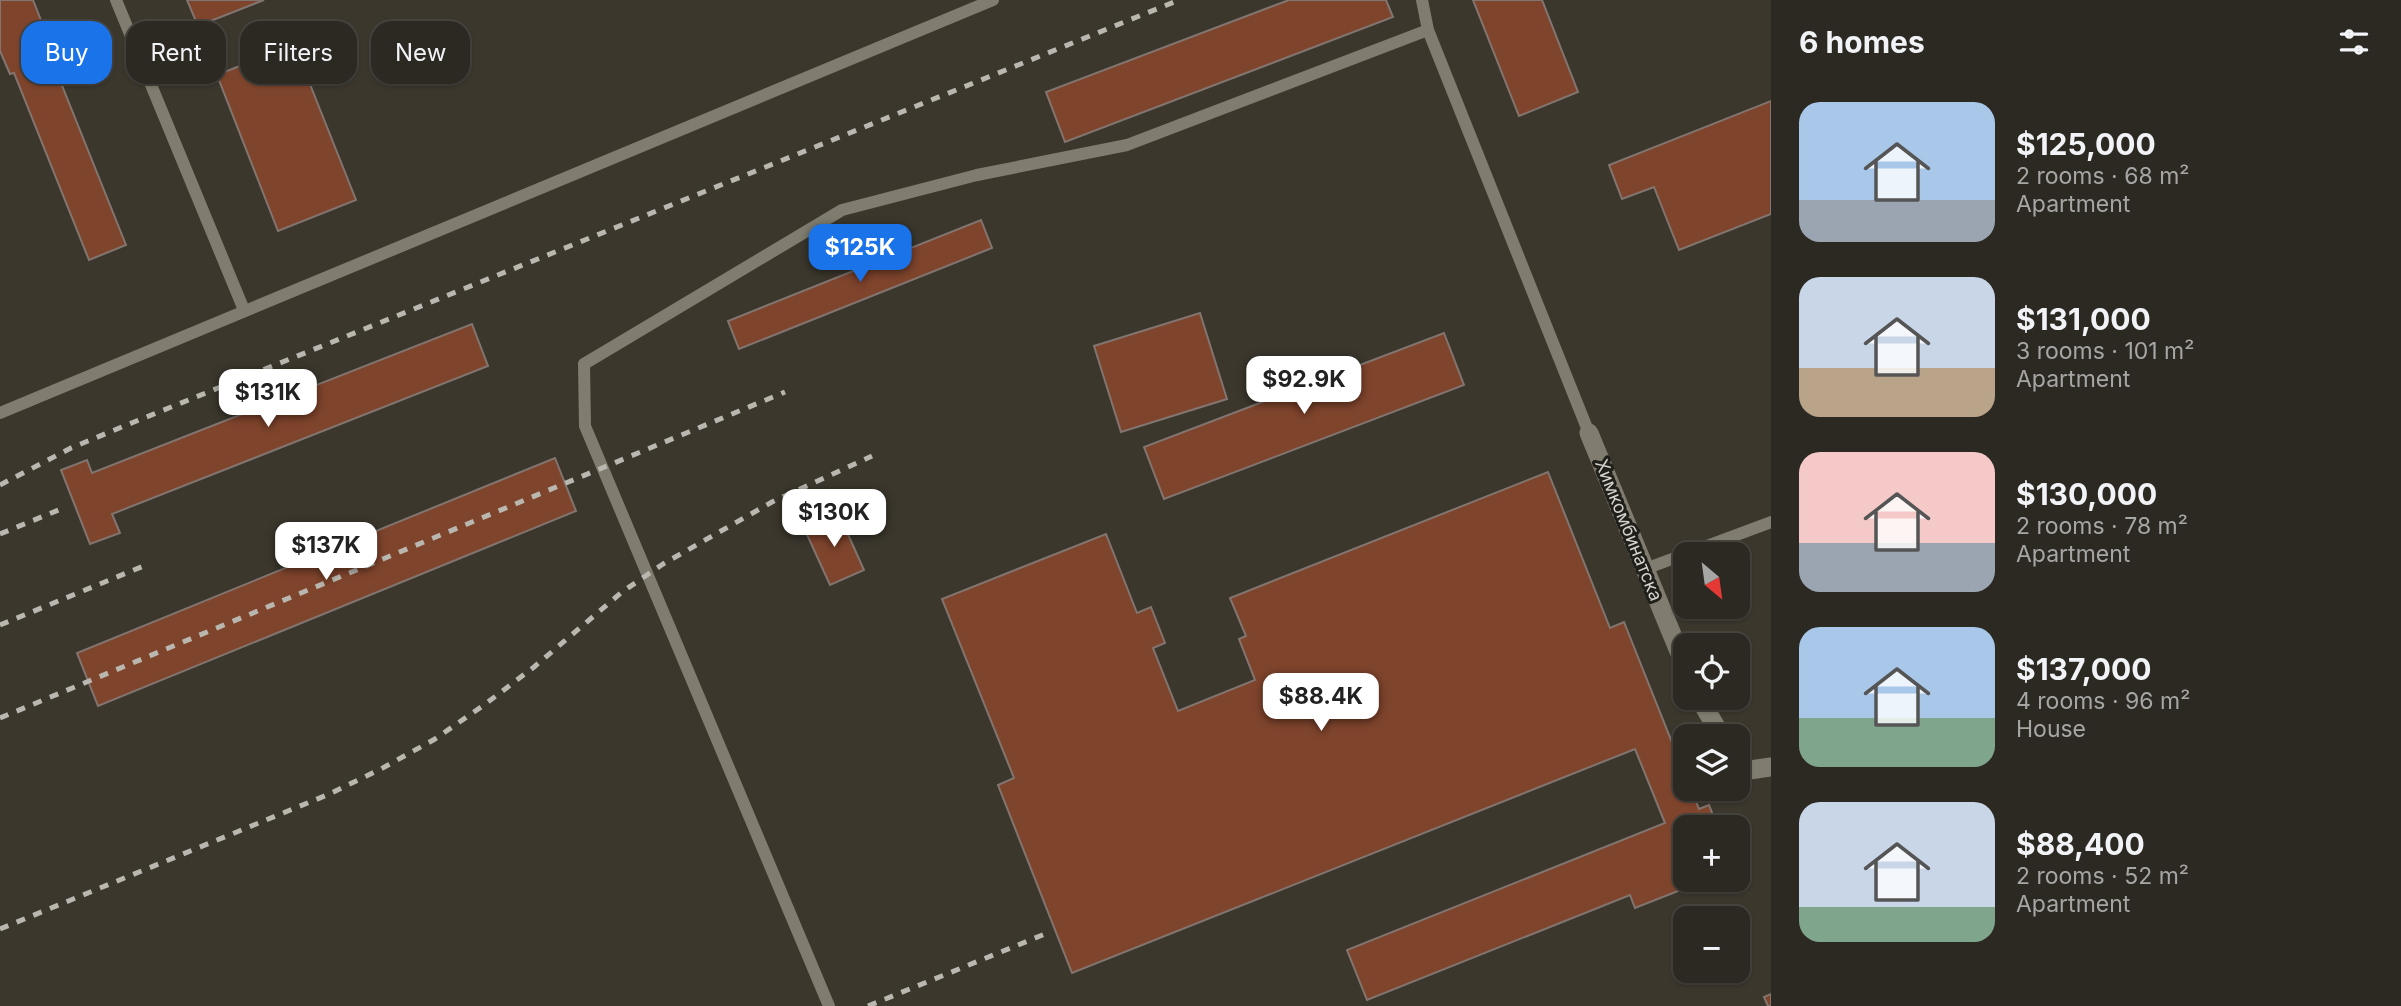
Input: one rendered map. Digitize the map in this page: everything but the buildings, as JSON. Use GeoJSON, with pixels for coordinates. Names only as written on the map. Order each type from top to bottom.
{"type":"FeatureCollection","features":[{"type":"Feature","properties":{"kind":"street","name":"Химкомбинатска"},"geometry":{"type":"LineString","coordinates":[[1589,433],[1673,637]]}},
{"type":"Feature","properties":{"kind":"street"},"geometry":{"type":"LineString","coordinates":[[1750,770],[1771,767]]}},
{"type":"Feature","properties":{"kind":"lane"},"geometry":{"type":"LineString","coordinates":[[116,0],[244,310]]}},
{"type":"Feature","properties":{"kind":"lane"},"geometry":{"type":"LineString","coordinates":[[0,413],[993,0]]}},
{"type":"Feature","properties":{"kind":"lane"},"geometry":{"type":"LineString","coordinates":[[1422,0],[1428,30],[1589,433]]}},
{"type":"Feature","properties":{"kind":"lane"},"geometry":{"type":"LineString","coordinates":[[829,1006],[585,426],[584,364],[842,210],[976,175],[1127,145],[1428,30]]}},
{"type":"Feature","properties":{"kind":"lane"},"geometry":{"type":"LineString","coordinates":[[1645,569],[1771,522]]}},
{"type":"Feature","properties":{"kind":"railway"},"geometry":{"type":"LineString","coordinates":[[0,485],[71,448],[134,422],[1179,0]]}},
{"type":"Feature","properties":{"kind":"railway"},"geometry":{"type":"LineString","coordinates":[[0,718],[785,392]]}},
{"type":"Feature","properties":{"kind":"railway"},"geometry":{"type":"LineString","coordinates":[[0,929],[327,795],[381,769],[435,739],[484,705],[534,667],[622,592],[663,564],[772,502],[872,456]]}},
{"type":"Feature","properties":{"kind":"railway"},"geometry":{"type":"LineString","coordinates":[[0,534],[61,509]]}},
{"type":"Feature","properties":{"kind":"railway"},"geometry":{"type":"LineString","coordinates":[[0,625],[146,565]]}},
{"type":"Feature","properties":{"kind":"railway"},"geometry":{"type":"LineString","coordinates":[[868,1006],[1045,934]]}}]}
